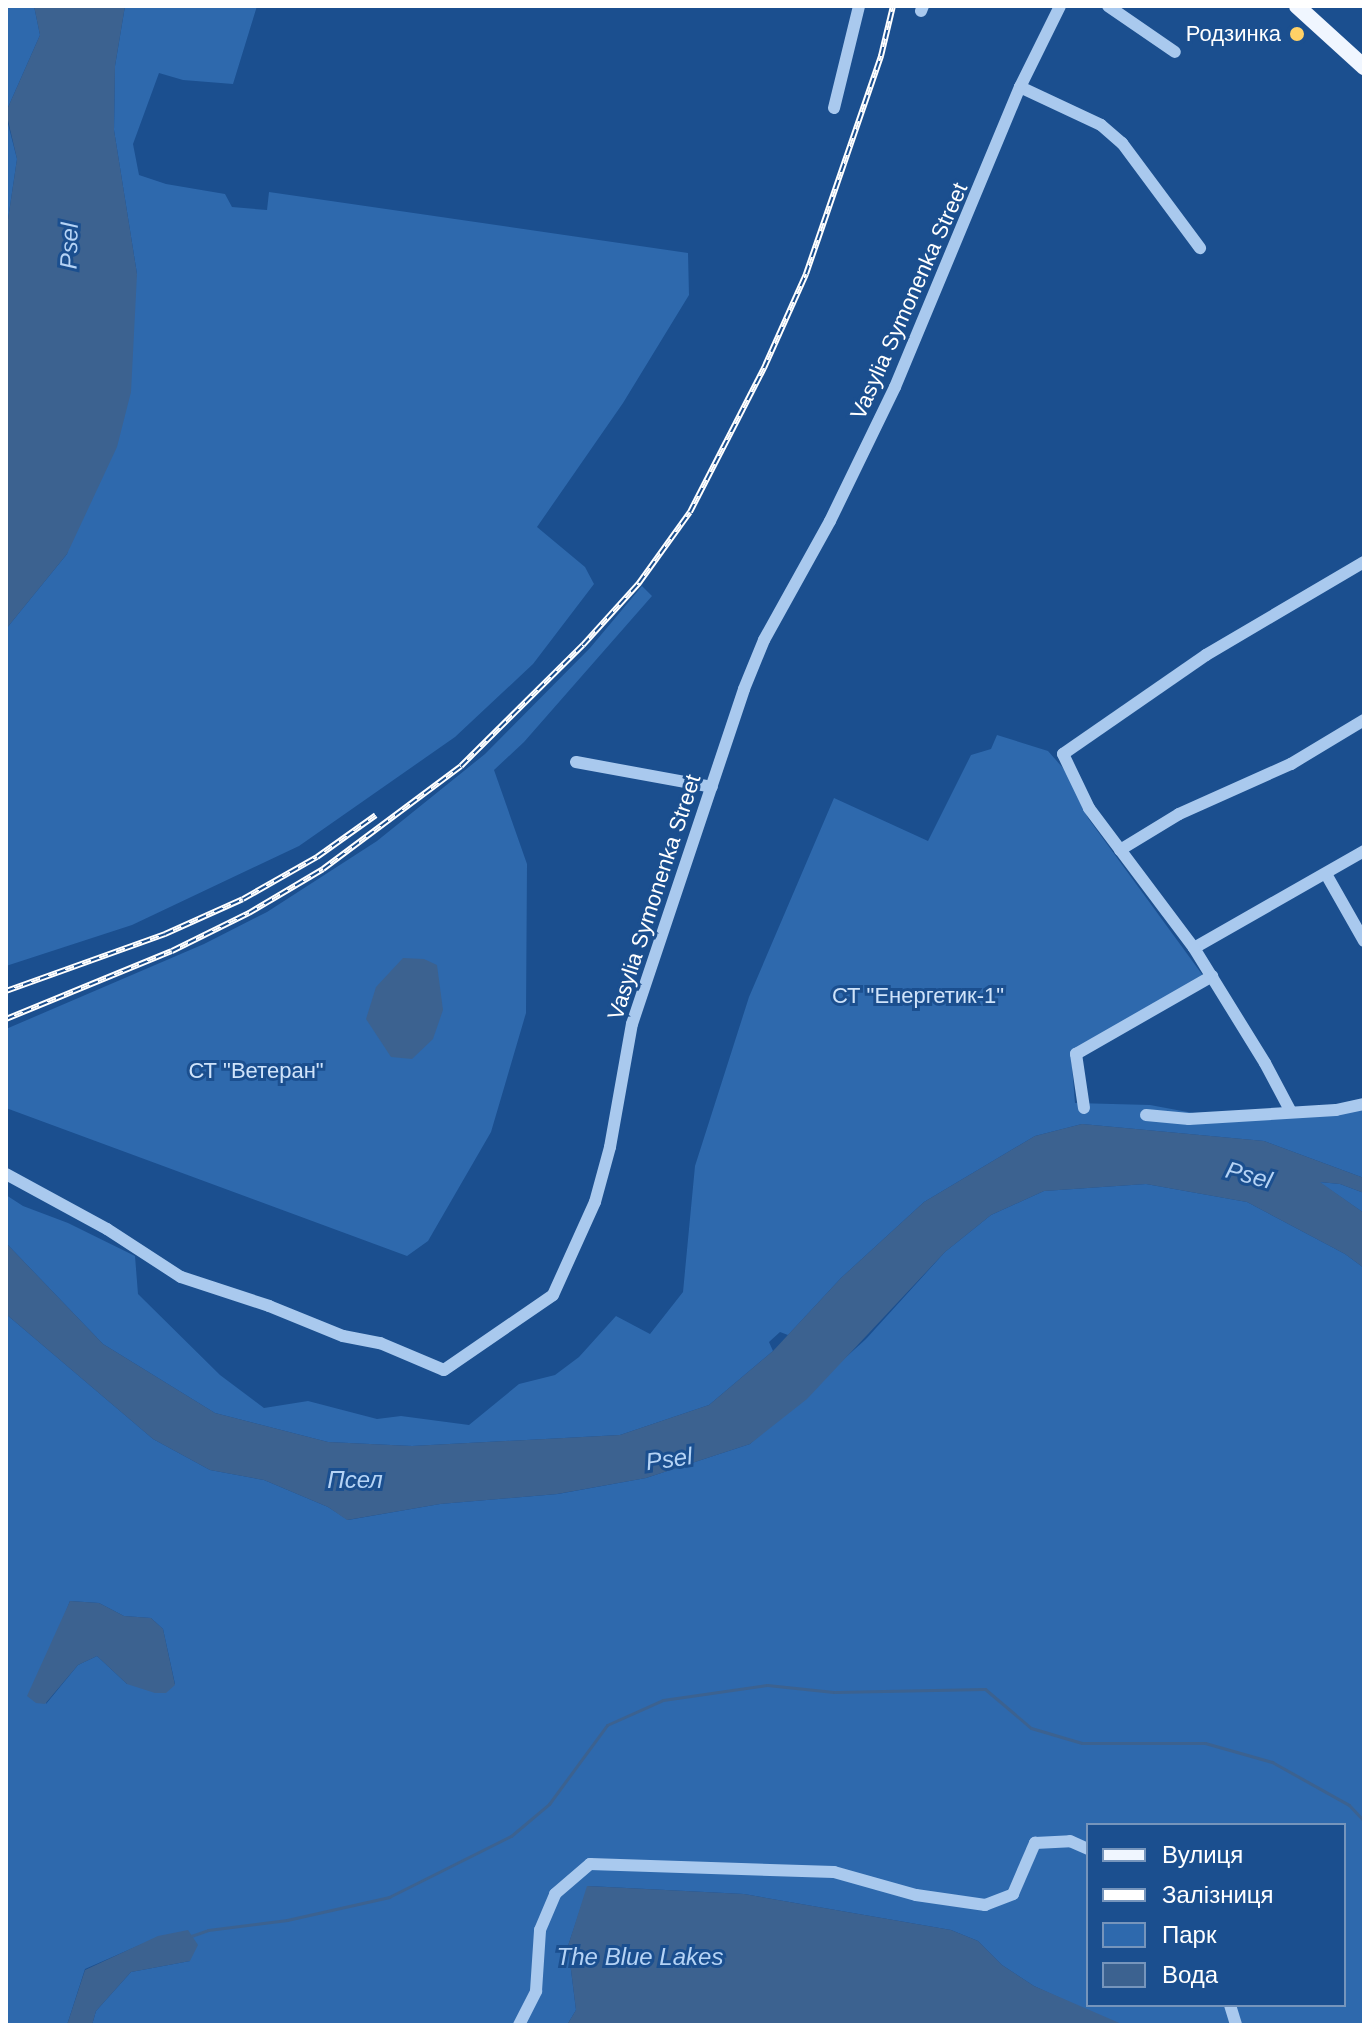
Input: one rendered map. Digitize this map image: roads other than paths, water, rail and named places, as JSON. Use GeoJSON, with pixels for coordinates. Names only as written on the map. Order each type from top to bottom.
{"type":"FeatureCollection","features":[{"type":"Feature","properties":{"kind":"main road"},"geometry":{"type":"LineString","coordinates":[[1300,7],[1364,67]]}},
{"type":"Feature","properties":{"kind":"street"},"geometry":{"type":"LineString","coordinates":[[834,108],[859,6]]}},
{"type":"Feature","properties":{"kind":"street","name":"Vasylia Symonenka Street"},"geometry":{"type":"LineString","coordinates":[[6,1174],[107,1229],[181,1277],[269,1306],[343,1336],[380,1343],[444,1370],[553,1295],[567,1270],[595,1202],[610,1147],[632,1024],[764,640],[830,521],[895,387],[1020,87],[1060,6]]}},
{"type":"Feature","properties":{"kind":"street"},"geometry":{"type":"LineString","coordinates":[[1108,6],[1175,52]]}},
{"type":"Feature","properties":{"kind":"street"},"geometry":{"type":"LineString","coordinates":[[1020,87],[1101,125],[1122,143],[1200,248]]}},
{"type":"Feature","properties":{"kind":"street"},"geometry":{"type":"LineString","coordinates":[[1291,1112],[1194,948],[1089,808],[1063,754],[1206,655],[1364,562]]}},
{"type":"Feature","properties":{"kind":"street"},"geometry":{"type":"LineString","coordinates":[[1120,850],[1179,814],[1291,764],[1364,720]]}},
{"type":"Feature","properties":{"kind":"street"},"geometry":{"type":"LineString","coordinates":[[576,762],[712,787]]}},
{"type":"Feature","properties":{"kind":"street"},"geometry":{"type":"LineString","coordinates":[[1194,948],[1364,851]]}},
{"type":"Feature","properties":{"kind":"street"},"geometry":{"type":"LineString","coordinates":[[1326,874],[1364,941]]}},
{"type":"Feature","properties":{"kind":"street"},"geometry":{"type":"LineString","coordinates":[[1084,1108],[1076,1054],[1212,976]]}},
{"type":"Feature","properties":{"kind":"street"},"geometry":{"type":"LineString","coordinates":[[1146,1115],[1189,1119],[1364,1104]]}},
{"type":"Feature","properties":{"kind":"street"},"geometry":{"type":"LineString","coordinates":[[519,2025],[536,1991],[540,1930],[555,1894],[590,1864],[834,1872],[916,1895],[985,1905],[1013,1894],[1035,1843],[1070,1841],[1086,1848]]}},
{"type":"Feature","properties":{"kind":"water","name":"Psel"},"geometry":{"type":"Polygon","coordinates":[[[34,6],[125,6],[115,66],[114,130],[137,274],[131,392],[117,447],[67,554],[6,629],[6,233],[17,159],[6,112],[40,35],[34,6]]]}},
{"type":"Feature","properties":{"kind":"water"},"geometry":{"type":"Polygon","coordinates":[[[403,958],[424,959],[437,965],[443,1010],[433,1039],[412,1059],[391,1057],[366,1019],[376,987],[403,958]]]}},
{"type":"Feature","properties":{"kind":"water","name":"Псел"},"geometry":{"type":"Polygon","coordinates":[[[1082,1124],[1264,1141],[1364,1178],[1364,1193],[1340,1184],[1320,1182],[1364,1213],[1364,1268],[1345,1254],[1247,1202],[1146,1184],[1044,1191],[991,1215],[945,1252],[807,1399],[750,1444],[646,1478],[557,1494],[440,1504],[347,1520],[328,1507],[264,1480],[210,1470],[153,1439],[6,1314],[6,1243],[103,1344],[215,1413],[328,1442],[412,1446],[620,1435],[709,1405],[773,1351],[841,1278],[924,1202],[1035,1136],[1082,1124]]]}},
{"type":"Feature","properties":{"kind":"water"},"geometry":{"type":"Polygon","coordinates":[[[70,1601],[99,1603],[124,1616],[151,1618],[163,1629],[175,1685],[166,1693],[155,1693],[127,1684],[97,1656],[78,1665],[45,1704],[36,1703],[27,1696],[70,1601]]]}},
{"type":"Feature","properties":{"kind":"water","name":"The Blue Lakes"},"geometry":{"type":"Polygon","coordinates":[[[587,1886],[744,1894],[951,1930],[978,1941],[1002,1965],[1034,1986],[1124,2025],[567,2025],[576,2010],[568,1946],[587,1886]]]}},
{"type":"Feature","properties":{"kind":"water"},"geometry":{"type":"Polygon","coordinates":[[[188,1930],[198,1945],[190,1961],[131,1972],[96,2011],[92,2025],[67,2025],[85,1970],[158,1936],[188,1930]]]}},
{"type":"Feature","properties":{"kind":"waterway"},"geometry":{"type":"LineString","coordinates":[[191,1936],[208,1930],[287,1920],[389,1897],[511,1836],[549,1804],[607,1725],[663,1700],[767,1685],[834,1692],[985,1689],[1031,1728],[1082,1743],[1205,1743],[1272,1762],[1349,1805],[1364,1821]]}},
{"type":"Feature","properties":{"kind":"railway"},"geometry":{"type":"LineString","coordinates":[[6,1019],[172,951],[249,913],[323,869],[461,766],[583,645],[639,583],[690,512],[764,368],[806,274],[881,56],[893,6]]}},
{"type":"Feature","properties":{"kind":"railway"},"geometry":{"type":"LineString","coordinates":[[6,991],[165,934],[243,899],[317,857],[376,815]]}},
{"type":"Feature","properties":{"kind":"place","name":"Родзинка"},"geometry":{"type":"Point","coordinates":[1297,34]}},
{"type":"Feature","properties":{"kind":"park label","name":"СТ \"Енергетик-1\""},"geometry":{"type":"Point","coordinates":[918,996]}},
{"type":"Feature","properties":{"kind":"park label","name":"СТ \"Ветеран\""},"geometry":{"type":"Point","coordinates":[256,1071]}}]}
